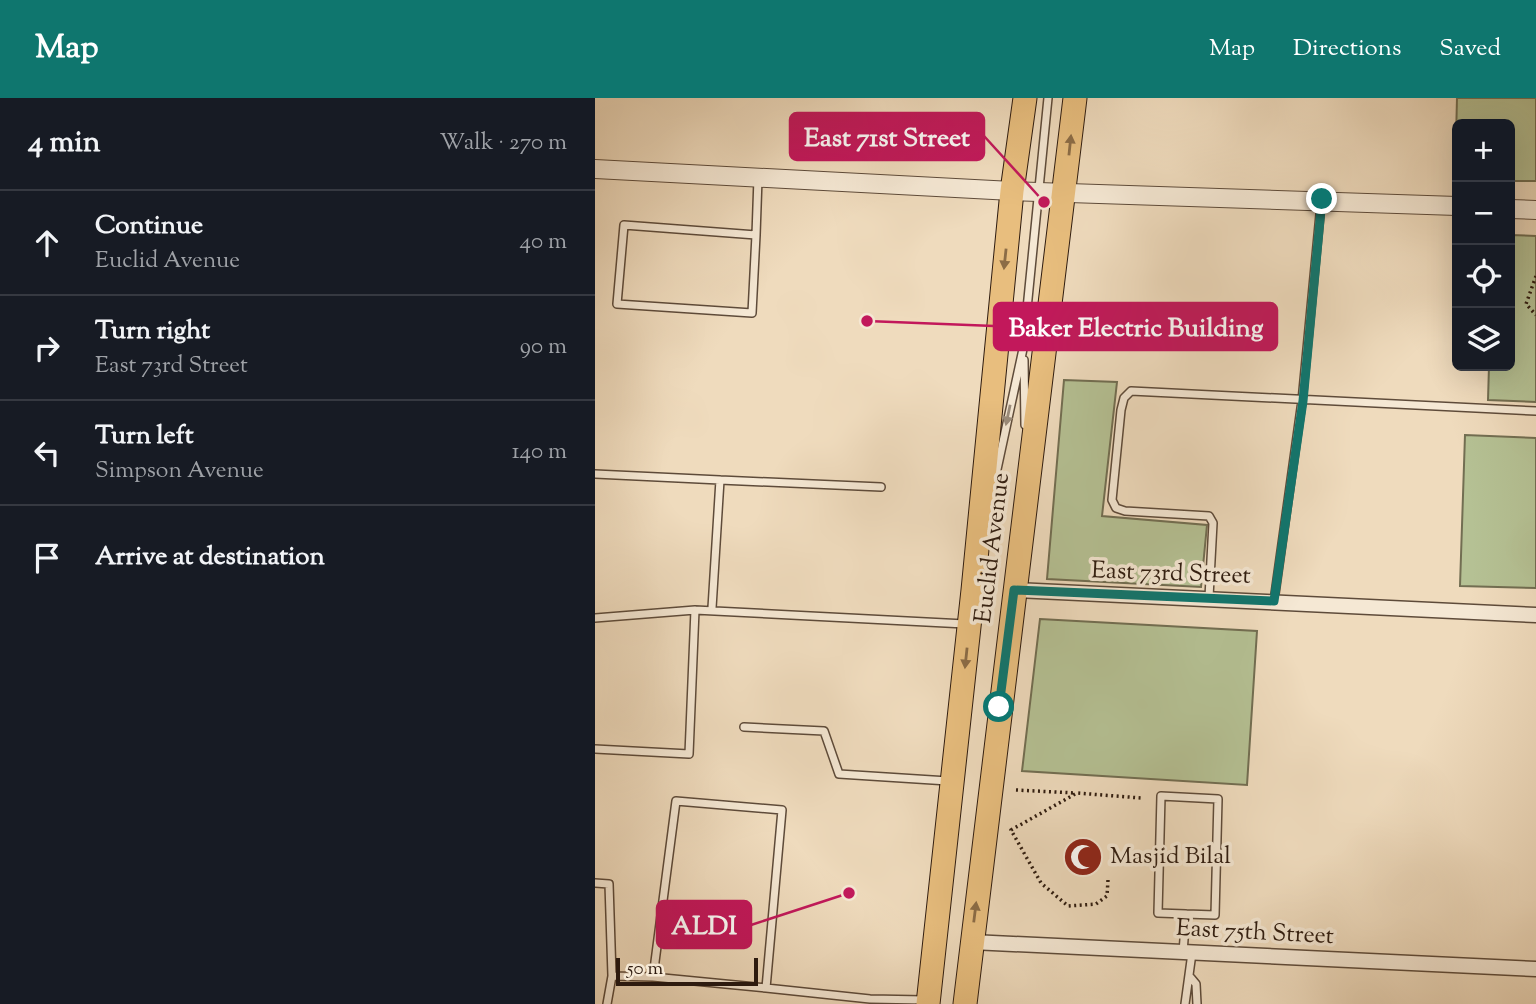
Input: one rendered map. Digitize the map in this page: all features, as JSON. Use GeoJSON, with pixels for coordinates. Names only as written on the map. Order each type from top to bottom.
{"type":"FeatureCollection","features":[{"type":"Feature","properties":{"kind":"main road","name":"Euclid Avenue"},"geometry":{"type":"LineString","coordinates":[[928,1002],[973,590],[1012,191],[1025,98]]}},
{"type":"Feature","properties":{"kind":"main road","name":"Euclid Avenue"},"geometry":{"type":"LineString","coordinates":[[965,1004],[1075,98]]}},
{"type":"Feature","properties":{"kind":"street"},"geometry":{"type":"LineString","coordinates":[[595,169],[1012,191],[1322,199],[1452,206]]}},
{"type":"Feature","properties":{"kind":"street"},"geometry":{"type":"LineString","coordinates":[[1515,209],[1536,210]]}},
{"type":"Feature","properties":{"kind":"street","name":"East 73rd Street"},"geometry":{"type":"LineString","coordinates":[[1014,590],[1209,597],[1536,615]]}},
{"type":"Feature","properties":{"kind":"street","name":"East 75th Street"},"geometry":{"type":"LineString","coordinates":[[972,942],[1536,969]]}},
{"type":"Feature","properties":{"kind":"lane"},"geometry":{"type":"LineString","coordinates":[[973,590],[1023,349],[1048,98]]}},
{"type":"Feature","properties":{"kind":"lane"},"geometry":{"type":"LineString","coordinates":[[757,235],[624,225],[617,304],[752,313],[757,235],[758,177]]}},
{"type":"Feature","properties":{"kind":"lane"},"geometry":{"type":"LineString","coordinates":[[1274,601],[1303,401],[1322,199]]}},
{"type":"Feature","properties":{"kind":"lane"},"geometry":{"type":"LineString","coordinates":[[1022,525],[1026,393],[1023,349]]}},
{"type":"Feature","properties":{"kind":"lane"},"geometry":{"type":"LineString","coordinates":[[1209,597],[1213,523],[1209,516],[1125,511],[1116,508],[1112,500],[1124,398],[1131,391],[1536,411]]}},
{"type":"Feature","properties":{"kind":"lane"},"geometry":{"type":"LineString","coordinates":[[595,474],[881,487]]}},
{"type":"Feature","properties":{"kind":"lane"},"geometry":{"type":"LineString","coordinates":[[712,608],[720,480]]}},
{"type":"Feature","properties":{"kind":"lane"},"geometry":{"type":"LineString","coordinates":[[595,618],[712,608],[969,624]]}},
{"type":"Feature","properties":{"kind":"lane"},"geometry":{"type":"LineString","coordinates":[[595,749],[689,754],[695,610]]}},
{"type":"Feature","properties":{"kind":"lane"},"geometry":{"type":"LineString","coordinates":[[744,727],[824,731],[839,774],[952,782]]}},
{"type":"Feature","properties":{"kind":"lane"},"geometry":{"type":"LineString","coordinates":[[1161,796],[1218,799],[1215,915],[1186,914],[1158,913],[1161,796]]}},
{"type":"Feature","properties":{"kind":"lane"},"geometry":{"type":"LineString","coordinates":[[653,976],[676,801],[782,810],[766,988]]}},
{"type":"Feature","properties":{"kind":"lane"},"geometry":{"type":"LineString","coordinates":[[595,883],[609,884],[612,976],[607,1004]]}},
{"type":"Feature","properties":{"kind":"lane"},"geometry":{"type":"LineString","coordinates":[[1185,1004],[1191,978],[1186,914]]}},
{"type":"Feature","properties":{"kind":"lane"},"geometry":{"type":"LineString","coordinates":[[612,976],[653,976],[870,999],[928,1002]]}},
{"type":"Feature","properties":{"kind":"lane"},"geometry":{"type":"LineString","coordinates":[[1191,978],[1196,984],[1197,1004]]}},
{"type":"Feature","properties":{"kind":"path"},"geometry":{"type":"LineString","coordinates":[[1536,276],[1526,304],[1536,315]]}},
{"type":"Feature","properties":{"kind":"path"},"geometry":{"type":"LineString","coordinates":[[1016,790],[1141,798]]}},
{"type":"Feature","properties":{"kind":"path"},"geometry":{"type":"LineString","coordinates":[[1077,793],[1011,830],[1041,883],[1068,906],[1096,904],[1107,895],[1108,880]]}},
{"type":"Feature","properties":{"kind":"green space"},"geometry":{"type":"Polygon","coordinates":[[[1457,98],[1536,98],[1536,181],[1515,181],[1515,119],[1456,119],[1457,98]]]}},
{"type":"Feature","properties":{"kind":"green space"},"geometry":{"type":"Polygon","coordinates":[[[1515,235],[1536,236],[1536,402],[1488,400],[1489,371],[1515,371],[1515,235]]]}},
{"type":"Feature","properties":{"kind":"green space"},"geometry":{"type":"Polygon","coordinates":[[[1064,380],[1117,382],[1102,516],[1207,525],[1201,587],[1047,579],[1064,380]]]}},
{"type":"Feature","properties":{"kind":"green space"},"geometry":{"type":"Polygon","coordinates":[[[1465,435],[1536,438],[1536,588],[1460,586],[1465,435]]]}},
{"type":"Feature","properties":{"kind":"green space"},"geometry":{"type":"Polygon","coordinates":[[[1040,619],[1257,631],[1247,785],[1022,771],[1040,619]]]}},
{"type":"Feature","properties":{"kind":"place","name":"East 71st Street"},"geometry":{"type":"Point","coordinates":[1044,202]}},
{"type":"Feature","properties":{"kind":"place","name":"Baker Electric Building"},"geometry":{"type":"Point","coordinates":[867,321]}},
{"type":"Feature","properties":{"kind":"place","name":"Masjid Bilal"},"geometry":{"type":"Point","coordinates":[1083,857]}},
{"type":"Feature","properties":{"kind":"place","name":"ALDI"},"geometry":{"type":"Point","coordinates":[849,893]}},
{"type":"Feature","properties":{"kind":"route"},"geometry":{"type":"LineString","coordinates":[[999,707],[1014,590],[1274,601],[1303,401],[1322,199]]}}]}
